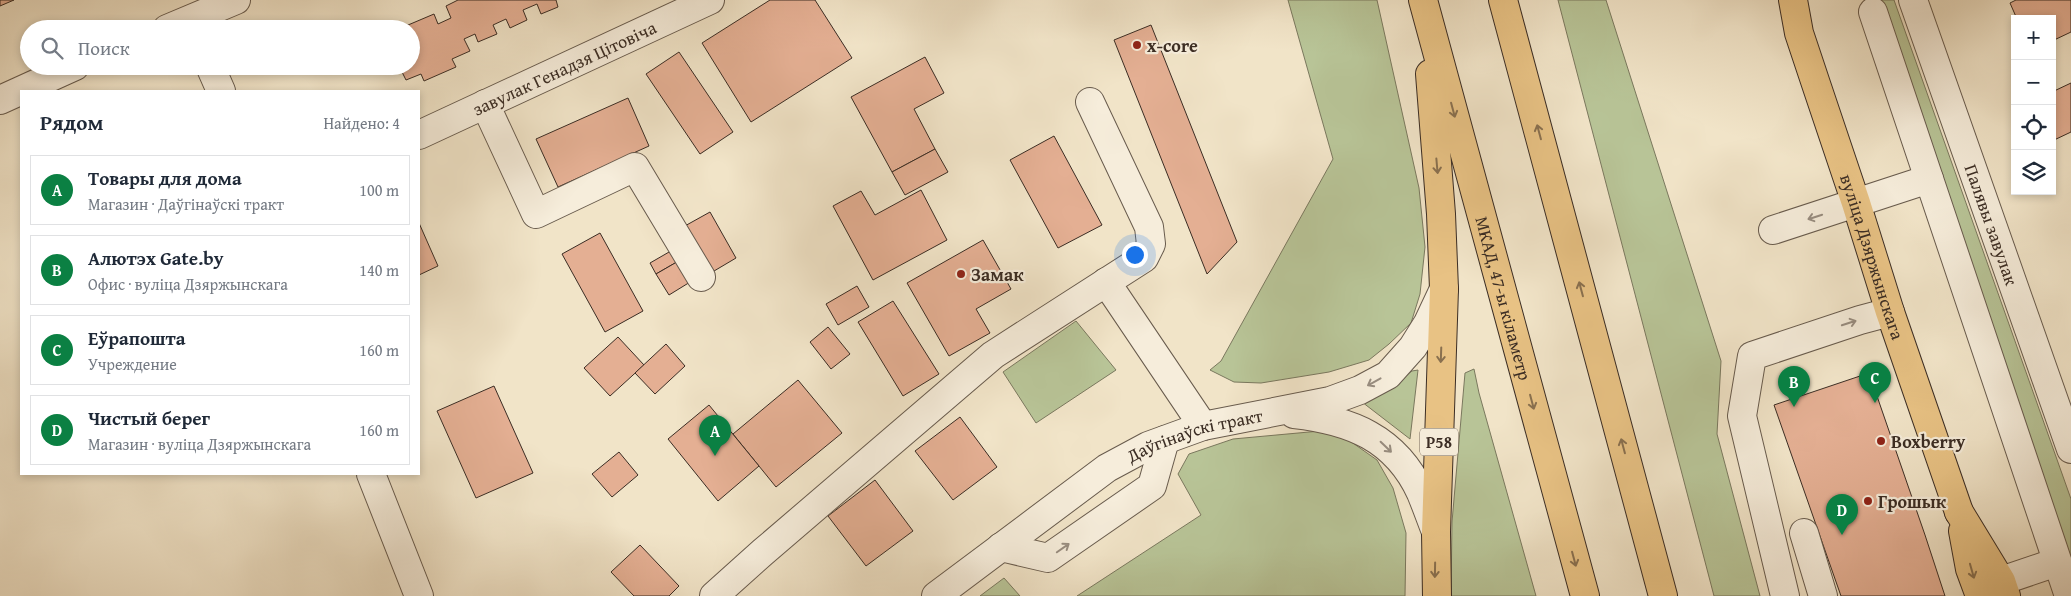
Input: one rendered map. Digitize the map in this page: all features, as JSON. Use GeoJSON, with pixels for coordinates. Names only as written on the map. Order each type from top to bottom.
{"type":"FeatureCollection","features":[{"type":"Feature","properties":{"kind":"main road"},"geometry":{"type":"LineString","coordinates":[[1503,0],[1664,596]]}},
{"type":"Feature","properties":{"kind":"main road","name":"вуліца Дзяржынскага"},"geometry":{"type":"LineString","coordinates":[[1793,0],[1799,33],[1890,312],[1959,512],[1970,569],[1996,591]]}},
{"type":"Feature","properties":{"kind":"main road","name":"Р58"},"geometry":{"type":"LineString","coordinates":[[1424,6],[1441,214],[1444,289],[1436,532],[1437,596]]}},
{"type":"Feature","properties":{"kind":"main road","name":"МКАД, 47-ы кіламетр"},"geometry":{"type":"LineString","coordinates":[[1424,6],[1584,596]]}},
{"type":"Feature","properties":{"kind":"main road"},"geometry":{"type":"LineString","coordinates":[[1636,493],[1670,596]]}},
{"type":"Feature","properties":{"kind":"street"},"geometry":{"type":"LineString","coordinates":[[195,20],[236,0]]}},
{"type":"Feature","properties":{"kind":"street","name":"завулак Генадзя Цітовіча"},"geometry":{"type":"LineString","coordinates":[[420,135],[710,0]]}},
{"type":"Feature","properties":{"kind":"street","name":"Палявы завулак"},"geometry":{"type":"LineString","coordinates":[[1913,0],[2071,449]]}},
{"type":"Feature","properties":{"kind":"street"},"geometry":{"type":"LineString","coordinates":[[1872,12],[2069,596]]}},
{"type":"Feature","properties":{"kind":"street"},"geometry":{"type":"LineString","coordinates":[[22,90],[55,75]]}},
{"type":"Feature","properties":{"kind":"street"},"geometry":{"type":"LineString","coordinates":[[214,75],[221,90]]}},
{"type":"Feature","properties":{"kind":"street"},"geometry":{"type":"LineString","coordinates":[[0,100],[20,91]]}},
{"type":"Feature","properties":{"kind":"street"},"geometry":{"type":"LineString","coordinates":[[714,596],[993,355],[1144,258],[1151,244],[1149,227],[1090,102]]}},
{"type":"Feature","properties":{"kind":"street"},"geometry":{"type":"LineString","coordinates":[[485,104],[536,214],[635,167],[701,277]]}},
{"type":"Feature","properties":{"kind":"street"},"geometry":{"type":"LineString","coordinates":[[1773,230],[1928,179]]}},
{"type":"Feature","properties":{"kind":"street"},"geometry":{"type":"LineString","coordinates":[[1106,282],[1203,426]]}},
{"type":"Feature","properties":{"kind":"street","name":"Даўгінаўскі тракт"},"geometry":{"type":"LineString","coordinates":[[936,596],[1107,468],[1148,446],[1203,426],[1330,400],[1360,390],[1388,375],[1413,347],[1428,323],[1444,289]]}},
{"type":"Feature","properties":{"kind":"street"},"geometry":{"type":"LineString","coordinates":[[1785,596],[1742,416],[1752,356],[1809,336],[1890,312]]}},
{"type":"Feature","properties":{"kind":"street"},"geometry":{"type":"LineString","coordinates":[[1276,411],[1321,417],[1354,426],[1382,443],[1405,467],[1420,491],[1436,532]]}},
{"type":"Feature","properties":{"kind":"street"},"geometry":{"type":"LineString","coordinates":[[1001,547],[1048,558],[1152,486],[1165,440]]}},
{"type":"Feature","properties":{"kind":"street"},"geometry":{"type":"LineString","coordinates":[[371,475],[419,596]]}},
{"type":"Feature","properties":{"kind":"street"},"geometry":{"type":"LineString","coordinates":[[1804,532],[1823,596]]}},
{"type":"Feature","properties":{"kind":"street"},"geometry":{"type":"LineString","coordinates":[[1996,591],[2057,562]]}},
{"type":"Feature","properties":{"kind":"green space"},"geometry":{"type":"Polygon","coordinates":[[[1288,0],[1377,0],[1419,188],[1425,247],[1420,294],[1411,323],[1369,360],[1329,372],[1261,383],[1234,382],[1210,370],[1221,361],[1333,159],[1288,0]]]}},
{"type":"Feature","properties":{"kind":"green space"},"geometry":{"type":"Polygon","coordinates":[[[1558,0],[1606,0],[1721,361],[1717,434],[1760,596],[1714,596],[1558,0]]]}},
{"type":"Feature","properties":{"kind":"green space"},"geometry":{"type":"Polygon","coordinates":[[[1876,0],[1894,0],[2071,499],[2071,569],[1876,0]]]}},
{"type":"Feature","properties":{"kind":"green space"},"geometry":{"type":"Polygon","coordinates":[[[1076,321],[1116,370],[1036,423],[1003,372],[1076,321]]]}},
{"type":"Feature","properties":{"kind":"green space"},"geometry":{"type":"Polygon","coordinates":[[[1474,369],[1479,393],[1536,596],[1451,596],[1452,522],[1465,373],[1474,369]]]}},
{"type":"Feature","properties":{"kind":"green space"},"geometry":{"type":"Polygon","coordinates":[[[1418,370],[1410,439],[1362,402],[1387,390],[1412,371],[1418,370]]]}},
{"type":"Feature","properties":{"kind":"green space"},"geometry":{"type":"Polygon","coordinates":[[[1320,431],[1350,441],[1377,460],[1393,488],[1406,533],[1405,596],[1077,596],[1201,515],[1178,474],[1189,454],[1233,439],[1320,431]]]}},
{"type":"Feature","properties":{"kind":"green space"},"geometry":{"type":"Polygon","coordinates":[[[1004,578],[1020,596],[980,596],[1004,578]]]}},
{"type":"Feature","properties":{"kind":"building"},"geometry":{"type":"Polygon","coordinates":[[[0,0],[14,0],[0,6],[0,0]]]}},
{"type":"Feature","properties":{"kind":"building"},"geometry":{"type":"Polygon","coordinates":[[[458,0],[556,0],[558,7],[541,14],[537,4],[523,10],[527,20],[510,28],[506,19],[493,25],[497,34],[478,42],[475,34],[464,39],[470,51],[452,59],[456,67],[424,81],[420,74],[420,20],[434,14],[438,24],[451,18],[446,6],[458,0]]]}},
{"type":"Feature","properties":{"kind":"building"},"geometry":{"type":"Polygon","coordinates":[[[770,0],[815,0],[852,58],[751,122],[702,43],[770,0]]]}},
{"type":"Feature","properties":{"kind":"building"},"geometry":{"type":"Polygon","coordinates":[[[2016,0],[2071,0],[2071,32],[2056,39],[2056,15],[2015,15],[2010,3],[2016,0]]]}},
{"type":"Feature","properties":{"kind":"building"},"geometry":{"type":"Polygon","coordinates":[[[1151,25],[1237,242],[1207,274],[1114,40],[1151,25]]]}},
{"type":"Feature","properties":{"kind":"building"},"geometry":{"type":"Polygon","coordinates":[[[679,52],[733,132],[700,154],[646,74],[679,52]]]}},
{"type":"Feature","properties":{"kind":"building"},"geometry":{"type":"Polygon","coordinates":[[[925,57],[944,93],[914,109],[935,149],[892,172],[851,97],[925,57]]]}},
{"type":"Feature","properties":{"kind":"building"},"geometry":{"type":"Polygon","coordinates":[[[404,75],[418,75],[406,80],[404,75]]]}},
{"type":"Feature","properties":{"kind":"building"},"geometry":{"type":"Polygon","coordinates":[[[2071,83],[2071,132],[2056,139],[2056,105],[2056,90],[2071,83]]]}},
{"type":"Feature","properties":{"kind":"building"},"geometry":{"type":"Polygon","coordinates":[[[628,98],[649,146],[558,187],[536,139],[628,98]]]}},
{"type":"Feature","properties":{"kind":"building"},"geometry":{"type":"Polygon","coordinates":[[[1054,136],[1102,225],[1058,248],[1010,160],[1054,136]]]}},
{"type":"Feature","properties":{"kind":"building"},"geometry":{"type":"Polygon","coordinates":[[[935,149],[948,172],[905,195],[892,172],[935,149]]]}},
{"type":"Feature","properties":{"kind":"building"},"geometry":{"type":"Polygon","coordinates":[[[921,190],[947,240],[873,280],[833,206],[861,191],[875,215],[921,190]]]}},
{"type":"Feature","properties":{"kind":"building"},"geometry":{"type":"Polygon","coordinates":[[[710,212],[736,258],[709,274],[683,227],[710,212]]]}},
{"type":"Feature","properties":{"kind":"building"},"geometry":{"type":"Polygon","coordinates":[[[420,225],[438,266],[420,275],[420,225]]]}},
{"type":"Feature","properties":{"kind":"building"},"geometry":{"type":"Polygon","coordinates":[[[600,233],[643,311],[605,332],[562,254],[600,233]]]}},
{"type":"Feature","properties":{"kind":"building"},"geometry":{"type":"Polygon","coordinates":[[[983,240],[1011,289],[976,309],[990,333],[949,356],[907,283],[983,240]]]}},
{"type":"Feature","properties":{"kind":"building"},"geometry":{"type":"Polygon","coordinates":[[[676,248],[682,259],[656,274],[650,263],[676,248]]]}},
{"type":"Feature","properties":{"kind":"building"},"geometry":{"type":"Polygon","coordinates":[[[682,259],[695,279],[669,295],[656,274],[682,259]]]}},
{"type":"Feature","properties":{"kind":"building"},"geometry":{"type":"Polygon","coordinates":[[[857,286],[869,307],[838,325],[826,304],[857,286]]]}},
{"type":"Feature","properties":{"kind":"building"},"geometry":{"type":"Polygon","coordinates":[[[893,301],[939,374],[903,396],[858,322],[893,301]]]}},
{"type":"Feature","properties":{"kind":"building"},"geometry":{"type":"Polygon","coordinates":[[[828,327],[850,354],[831,369],[810,342],[828,327]]]}},
{"type":"Feature","properties":{"kind":"building"},"geometry":{"type":"Polygon","coordinates":[[[618,337],[644,365],[610,396],[584,368],[618,337]]]}},
{"type":"Feature","properties":{"kind":"building"},"geometry":{"type":"Polygon","coordinates":[[[666,344],[685,366],[655,394],[635,373],[666,344]]]}},
{"type":"Feature","properties":{"kind":"building"},"geometry":{"type":"Polygon","coordinates":[[[1869,373],[1945,596],[1841,596],[1774,405],[1869,373]]]}},
{"type":"Feature","properties":{"kind":"building"},"geometry":{"type":"Polygon","coordinates":[[[798,380],[842,433],[776,487],[733,434],[798,380]]]}},
{"type":"Feature","properties":{"kind":"building"},"geometry":{"type":"Polygon","coordinates":[[[494,386],[533,473],[476,498],[437,411],[494,386]]]}},
{"type":"Feature","properties":{"kind":"building"},"geometry":{"type":"Polygon","coordinates":[[[709,405],[759,466],[718,501],[668,439],[709,405]]]}},
{"type":"Feature","properties":{"kind":"building"},"geometry":{"type":"Polygon","coordinates":[[[960,417],[997,467],[953,500],[915,451],[960,417]]]}},
{"type":"Feature","properties":{"kind":"building"},"geometry":{"type":"Polygon","coordinates":[[[619,452],[638,475],[612,497],[592,474],[619,452]]]}},
{"type":"Feature","properties":{"kind":"building"},"geometry":{"type":"Polygon","coordinates":[[[875,480],[913,531],[866,566],[828,516],[875,480]]]}},
{"type":"Feature","properties":{"kind":"building"},"geometry":{"type":"Polygon","coordinates":[[[640,545],[679,586],[669,596],[634,596],[611,572],[640,545]]]}},
{"type":"Feature","properties":{"kind":"place","name":"x-core"},"geometry":{"type":"Point","coordinates":[1137,45]}},
{"type":"Feature","properties":{"kind":"place","name":"Замак"},"geometry":{"type":"Point","coordinates":[961,274]}},
{"type":"Feature","properties":{"kind":"place","name":"Еўрапошта"},"geometry":{"type":"Point","coordinates":[1875,403]}},
{"type":"Feature","properties":{"kind":"place","name":"Алютэх Gate.by"},"geometry":{"type":"Point","coordinates":[1794,407]}},
{"type":"Feature","properties":{"kind":"place","name":"Boxberry"},"geometry":{"type":"Point","coordinates":[1881,441]}},
{"type":"Feature","properties":{"kind":"place","name":"Товары для дома"},"geometry":{"type":"Point","coordinates":[715,456]}},
{"type":"Feature","properties":{"kind":"place","name":"Грошык"},"geometry":{"type":"Point","coordinates":[1868,501]}},
{"type":"Feature","properties":{"kind":"place","name":"Чистый берег"},"geometry":{"type":"Point","coordinates":[1842,535]}}]}
